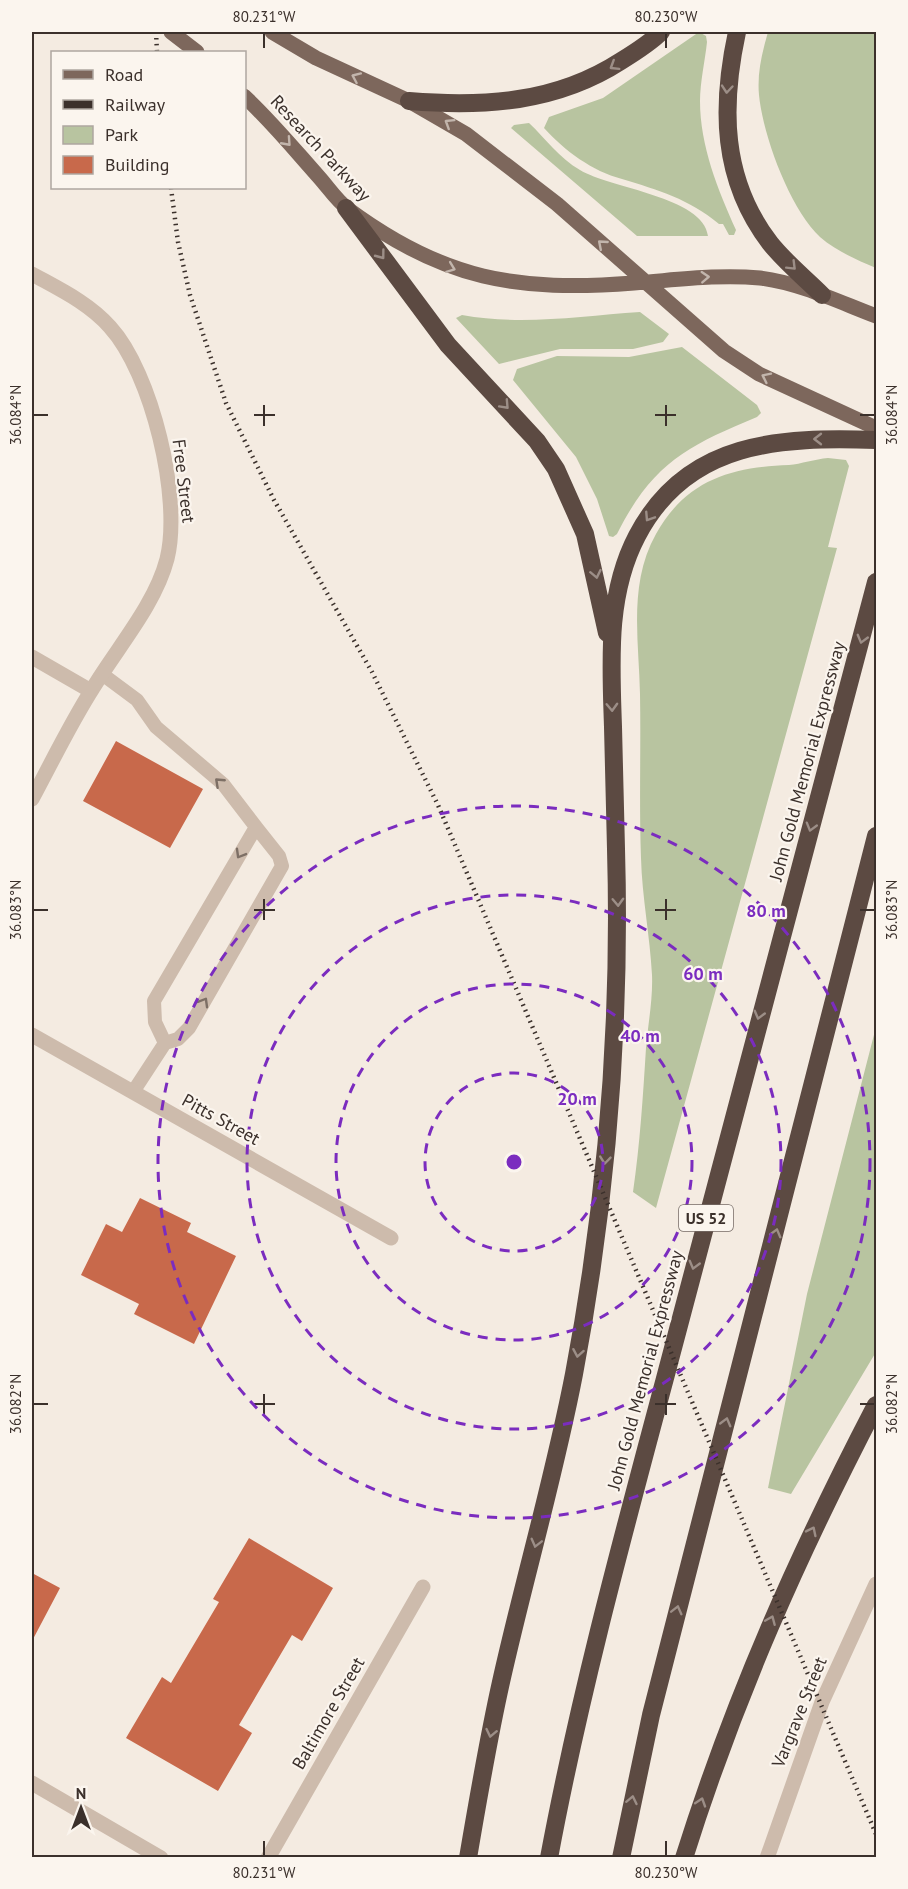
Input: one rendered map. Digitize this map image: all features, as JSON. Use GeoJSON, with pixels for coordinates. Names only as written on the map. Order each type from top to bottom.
{"type":"FeatureCollection","features":[{"type":"Feature","properties":{"kind":"highway"},"geometry":{"type":"LineString","coordinates":[[409,100],[474,104],[505,102],[546,94],[576,85],[605,71],[661,32]]}},
{"type":"Feature","properties":{"kind":"highway"},"geometry":{"type":"LineString","coordinates":[[737,32],[726,94],[726,123],[738,178],[770,242],[822,295]]}},
{"type":"Feature","properties":{"kind":"highway"},"geometry":{"type":"LineString","coordinates":[[346,208],[448,345],[537,441],[556,469],[585,534],[610,648]]}},
{"type":"Feature","properties":{"kind":"highway"},"geometry":{"type":"LineString","coordinates":[[468,1857],[502,1680],[550,1484],[573,1377],[591,1282],[602,1193],[617,1011],[618,919],[610,648],[616,599],[625,566],[637,537],[660,502],[697,468],[723,455],[782,441],[813,438],[876,440]]}},
{"type":"Feature","properties":{"kind":"highway","name":"John Gold Memorial Expressway"},"geometry":{"type":"LineString","coordinates":[[549,1857],[580,1710],[610,1585],[766,988],[876,582]]}},
{"type":"Feature","properties":{"kind":"highway"},"geometry":{"type":"LineString","coordinates":[[621,1857],[662,1670],[876,836]]}},
{"type":"Feature","properties":{"kind":"highway"},"geometry":{"type":"LineString","coordinates":[[684,1857],[711,1772],[749,1671],[787,1583],[876,1405]]}},
{"type":"Feature","properties":{"kind":"main road"},"geometry":{"type":"LineString","coordinates":[[171,32],[196,51]]}},
{"type":"Feature","properties":{"kind":"main road"},"geometry":{"type":"LineString","coordinates":[[272,32],[316,58],[438,115],[493,152],[741,364],[876,428]]}},
{"type":"Feature","properties":{"kind":"main road","name":"Research Parkway"},"geometry":{"type":"LineString","coordinates":[[246,98],[346,208],[420,254],[479,277],[537,285],[646,282],[704,277],[752,278],[794,286],[876,316]]}},
{"type":"Feature","properties":{"kind":"street","name":"Free Street"},"geometry":{"type":"LineString","coordinates":[[32,274],[80,300],[111,327],[133,361],[152,409],[163,452],[171,533],[167,560],[151,597],[91,691],[32,800]]}},
{"type":"Feature","properties":{"kind":"street"},"geometry":{"type":"LineString","coordinates":[[32,657],[91,691]]}},
{"type":"Feature","properties":{"kind":"street","name":"Pitts Street"},"geometry":{"type":"LineString","coordinates":[[32,1035],[391,1238]]}},
{"type":"Feature","properties":{"kind":"street","name":"Vargrave Street"},"geometry":{"type":"LineString","coordinates":[[767,1857],[822,1702],[876,1584]]}},
{"type":"Feature","properties":{"kind":"street","name":"Baltimore Street"},"geometry":{"type":"LineString","coordinates":[[267,1857],[423,1587]]}},
{"type":"Feature","properties":{"kind":"street"},"geometry":{"type":"LineString","coordinates":[[32,1782],[161,1857]]}},
{"type":"Feature","properties":{"kind":"lane"},"geometry":{"type":"LineString","coordinates":[[102,674],[136,700],[156,727],[223,784],[279,855],[282,866],[189,1028],[177,1040],[165,1043],[133,1092]]}},
{"type":"Feature","properties":{"kind":"lane"},"geometry":{"type":"LineString","coordinates":[[165,1043],[155,1022],[154,1001],[256,827]]}},
{"type":"Feature","properties":{"kind":"green space"},"geometry":{"type":"Polygon","coordinates":[[[699,32],[706,36],[707,42],[700,94],[703,135],[717,183],[736,230],[734,235],[729,235],[723,224],[719,224],[685,202],[661,191],[600,171],[570,152],[544,128],[549,117],[603,98],[699,32]]]}},
{"type":"Feature","properties":{"kind":"green space"},"geometry":{"type":"Polygon","coordinates":[[[768,32],[876,32],[876,268],[840,251],[820,237],[798,209],[789,191],[772,151],[759,95],[760,63],[768,32]]]}},
{"type":"Feature","properties":{"kind":"green space"},"geometry":{"type":"Polygon","coordinates":[[[529,123],[572,165],[594,176],[673,203],[690,212],[703,223],[708,236],[637,236],[511,128],[514,125],[529,123]]]}},
{"type":"Feature","properties":{"kind":"green space"},"geometry":{"type":"Polygon","coordinates":[[[640,312],[669,334],[663,342],[633,349],[560,349],[499,364],[456,318],[462,315],[529,320],[640,312]]]}},
{"type":"Feature","properties":{"kind":"green space"},"geometry":{"type":"Polygon","coordinates":[[[682,347],[757,405],[761,413],[691,448],[674,460],[644,490],[617,534],[613,537],[609,536],[597,499],[576,457],[513,380],[517,369],[557,356],[629,357],[682,347]]]}},
{"type":"Feature","properties":{"kind":"green space"},"geometry":{"type":"Polygon","coordinates":[[[828,458],[846,460],[849,466],[828,547],[837,548],[656,1208],[633,1192],[652,984],[640,837],[640,694],[637,613],[642,573],[647,553],[656,534],[681,501],[696,489],[729,473],[828,458]]]}},
{"type":"Feature","properties":{"kind":"green space"},"geometry":{"type":"Polygon","coordinates":[[[876,1027],[876,1352],[791,1494],[768,1488],[807,1294],[876,1027]]]}},
{"type":"Feature","properties":{"kind":"building"},"geometry":{"type":"Polygon","coordinates":[[[116,741],[203,789],[170,848],[83,801],[116,741]]]}},
{"type":"Feature","properties":{"kind":"building"},"geometry":{"type":"Polygon","coordinates":[[[140,1198],[191,1223],[187,1232],[236,1256],[194,1344],[134,1314],[139,1304],[81,1275],[106,1224],[122,1232],[140,1198]]]}},
{"type":"Feature","properties":{"kind":"building"},"geometry":{"type":"Polygon","coordinates":[[[249,1538],[333,1588],[302,1641],[292,1635],[239,1725],[252,1733],[218,1791],[126,1738],[162,1677],[171,1683],[219,1602],[213,1599],[249,1538]]]}},
{"type":"Feature","properties":{"kind":"building"},"geometry":{"type":"Polygon","coordinates":[[[32,1573],[60,1588],[32,1641],[32,1573]]]}},
{"type":"Feature","properties":{"kind":"railway"},"geometry":{"type":"LineString","coordinates":[[156,32],[157,51]]}},
{"type":"Feature","properties":{"kind":"railway"},"geometry":{"type":"LineString","coordinates":[[171,189],[178,242],[190,295],[226,403],[274,500],[372,672],[438,805],[876,1834]]}}]}
